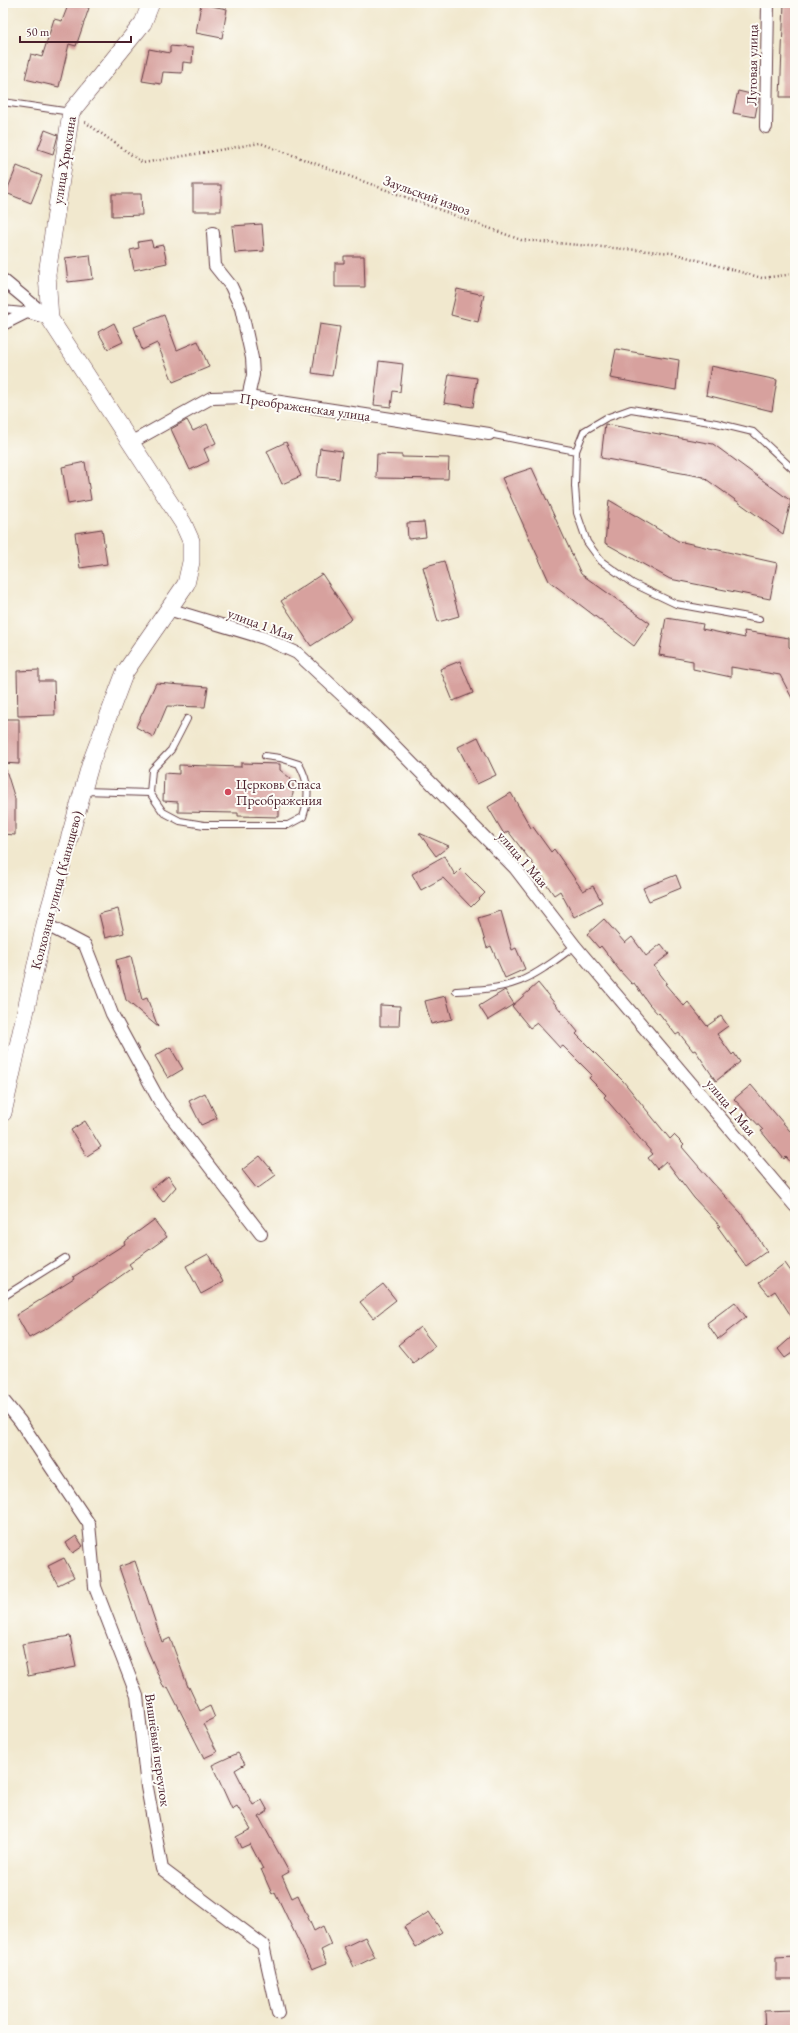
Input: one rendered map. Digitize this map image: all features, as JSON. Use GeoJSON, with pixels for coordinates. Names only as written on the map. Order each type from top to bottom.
{"type":"FeatureCollection","features":[{"type":"Feature","properties":{"kind":"street","name":"улица Хрюкина"},"geometry":{"type":"LineString","coordinates":[[50,319],[46,274],[71,112],[143,23],[151,3]]}},
{"type":"Feature","properties":{"kind":"street","name":"Луговая улица"},"geometry":{"type":"LineString","coordinates":[[766,127],[768,3]]}},
{"type":"Feature","properties":{"kind":"street"},"geometry":{"type":"LineString","coordinates":[[213,233],[215,266],[231,286],[241,308],[252,358],[252,375],[248,397]]}},
{"type":"Feature","properties":{"kind":"street"},"geometry":{"type":"LineString","coordinates":[[3,280],[50,319],[132,442],[183,523],[191,541],[191,562],[186,584],[168,609]]}},
{"type":"Feature","properties":{"kind":"street"},"geometry":{"type":"LineString","coordinates":[[3,324],[27,312],[50,319]]}},
{"type":"Feature","properties":{"kind":"street","name":"Преображенская улица"},"geometry":{"type":"LineString","coordinates":[[132,442],[211,398],[248,397],[489,434]]}},
{"type":"Feature","properties":{"kind":"street","name":"Колхозная улица (Канищево)"},"geometry":{"type":"LineString","coordinates":[[3,1113],[46,924],[91,762],[125,672],[168,609]]}},
{"type":"Feature","properties":{"kind":"street","name":"улица 1 Мая"},"geometry":{"type":"LineString","coordinates":[[168,609],[264,638],[297,653],[372,723],[515,868],[575,946],[795,1206]]}},
{"type":"Feature","properties":{"kind":"street"},"geometry":{"type":"LineString","coordinates":[[46,924],[85,945],[112,1014],[160,1102],[261,1234]]}},
{"type":"Feature","properties":{"kind":"street","name":"Вишнёвый переулок"},"geometry":{"type":"LineString","coordinates":[[3,1400],[20,1421],[89,1524],[95,1587],[137,1696],[147,1787],[162,1869],[263,1945],[278,2013]]}},
{"type":"Feature","properties":{"kind":"lane"},"geometry":{"type":"LineString","coordinates":[[3,102],[71,112]]}},
{"type":"Feature","properties":{"kind":"lane"},"geometry":{"type":"LineString","coordinates":[[3,308],[27,312]]}},
{"type":"Feature","properties":{"kind":"lane"},"geometry":{"type":"LineString","coordinates":[[760,619],[676,604],[632,583],[601,561],[587,542],[577,512],[575,486],[576,451],[584,432],[606,418],[631,409],[716,423],[752,432],[795,470]]}},
{"type":"Feature","properties":{"kind":"lane"},"geometry":{"type":"LineString","coordinates":[[489,434],[576,451]]}},
{"type":"Feature","properties":{"kind":"lane"},"geometry":{"type":"LineString","coordinates":[[187,719],[171,750],[152,770],[150,793],[163,812],[180,821],[204,825],[288,825],[303,817],[308,801],[305,775],[299,764],[280,758],[265,756]]}},
{"type":"Feature","properties":{"kind":"lane"},"geometry":{"type":"LineString","coordinates":[[83,790],[150,793]]}},
{"type":"Feature","properties":{"kind":"lane"},"geometry":{"type":"LineString","coordinates":[[456,992],[494,988],[520,981],[540,971],[575,946]]}},
{"type":"Feature","properties":{"kind":"lane"},"geometry":{"type":"LineString","coordinates":[[3,1297],[65,1258]]}},
{"type":"Feature","properties":{"kind":"path","name":"Заульский извоз"},"geometry":{"type":"LineString","coordinates":[[71,112],[143,163],[260,143],[521,240],[672,253],[762,278],[795,274]]}},
{"type":"Feature","properties":{"kind":"building"},"geometry":{"type":"Polygon","coordinates":[[[69,3],[77,3],[89,8],[76,46],[69,44],[59,87],[25,79],[31,54],[42,57],[54,19],[62,21],[69,3]]]}},
{"type":"Feature","properties":{"kind":"building"},"geometry":{"type":"Polygon","coordinates":[[[784,3],[795,3],[795,97],[780,97],[784,3]]]}},
{"type":"Feature","properties":{"kind":"building"},"geometry":{"type":"Polygon","coordinates":[[[201,4],[227,9],[222,38],[196,33],[201,4]]]}},
{"type":"Feature","properties":{"kind":"building"},"geometry":{"type":"Polygon","coordinates":[[[170,46],[193,48],[192,63],[183,62],[182,73],[163,72],[161,84],[142,81],[149,49],[170,53],[170,46]]]}},
{"type":"Feature","properties":{"kind":"building"},"geometry":{"type":"Polygon","coordinates":[[[738,91],[759,96],[755,117],[733,113],[738,91]]]}},
{"type":"Feature","properties":{"kind":"building"},"geometry":{"type":"Polygon","coordinates":[[[45,130],[58,135],[53,154],[38,149],[45,130]]]}},
{"type":"Feature","properties":{"kind":"building"},"geometry":{"type":"Polygon","coordinates":[[[17,166],[42,176],[31,203],[6,193],[17,166]]]}},
{"type":"Feature","properties":{"kind":"building"},"geometry":{"type":"Polygon","coordinates":[[[193,185],[221,185],[221,211],[193,211],[193,185]]]}},
{"type":"Feature","properties":{"kind":"building"},"geometry":{"type":"Polygon","coordinates":[[[112,194],[141,194],[142,215],[112,216],[112,194]]]}},
{"type":"Feature","properties":{"kind":"building"},"geometry":{"type":"Polygon","coordinates":[[[262,224],[264,251],[235,253],[232,226],[262,224]]]}},
{"type":"Feature","properties":{"kind":"building"},"geometry":{"type":"Polygon","coordinates":[[[151,240],[153,247],[163,245],[167,263],[134,270],[130,250],[139,248],[138,242],[151,240]]]}},
{"type":"Feature","properties":{"kind":"building"},"geometry":{"type":"Polygon","coordinates":[[[90,255],[93,279],[68,282],[65,258],[90,255]]]}},
{"type":"Feature","properties":{"kind":"building"},"geometry":{"type":"Polygon","coordinates":[[[344,256],[364,256],[365,287],[335,287],[335,263],[344,263],[344,256]]]}},
{"type":"Feature","properties":{"kind":"building"},"geometry":{"type":"Polygon","coordinates":[[[457,289],[484,295],[478,322],[451,315],[457,289]]]}},
{"type":"Feature","properties":{"kind":"building"},"geometry":{"type":"Polygon","coordinates":[[[164,315],[177,350],[198,341],[209,367],[173,382],[157,343],[142,350],[134,327],[164,315]]]}},
{"type":"Feature","properties":{"kind":"building"},"geometry":{"type":"Polygon","coordinates":[[[114,323],[123,342],[108,349],[98,332],[114,323]]]}},
{"type":"Feature","properties":{"kind":"building"},"geometry":{"type":"Polygon","coordinates":[[[320,324],[340,327],[332,376],[312,373],[320,324]]]}},
{"type":"Feature","properties":{"kind":"building"},"geometry":{"type":"Polygon","coordinates":[[[616,349],[679,360],[676,390],[610,378],[616,349]]]}},
{"type":"Feature","properties":{"kind":"building"},"geometry":{"type":"Polygon","coordinates":[[[379,361],[403,364],[400,392],[393,391],[391,407],[374,405],[379,361]]]}},
{"type":"Feature","properties":{"kind":"building"},"geometry":{"type":"Polygon","coordinates":[[[711,366],[777,380],[772,411],[706,395],[711,366]]]}},
{"type":"Feature","properties":{"kind":"building"},"geometry":{"type":"Polygon","coordinates":[[[449,374],[477,378],[473,407],[444,403],[449,374]]]}},
{"type":"Feature","properties":{"kind":"building"},"geometry":{"type":"Polygon","coordinates":[[[187,420],[193,431],[207,424],[216,443],[204,449],[209,461],[190,470],[171,429],[187,420]]]}},
{"type":"Feature","properties":{"kind":"building"},"geometry":{"type":"Polygon","coordinates":[[[605,424],[713,444],[791,501],[783,534],[703,477],[601,458],[605,424]]]}},
{"type":"Feature","properties":{"kind":"building"},"geometry":{"type":"Polygon","coordinates":[[[286,442],[301,476],[282,484],[267,451],[286,442]]]}},
{"type":"Feature","properties":{"kind":"building"},"geometry":{"type":"Polygon","coordinates":[[[320,448],[342,451],[339,479],[317,477],[320,448]]]}},
{"type":"Feature","properties":{"kind":"building"},"geometry":{"type":"Polygon","coordinates":[[[377,454],[402,455],[402,457],[449,458],[448,479],[376,478],[377,454]]]}},
{"type":"Feature","properties":{"kind":"building"},"geometry":{"type":"Polygon","coordinates":[[[85,462],[91,500],[68,504],[62,467],[85,462]]]}},
{"type":"Feature","properties":{"kind":"building"},"geometry":{"type":"Polygon","coordinates":[[[532,468],[581,574],[650,623],[634,646],[549,581],[502,478],[532,468]]]}},
{"type":"Feature","properties":{"kind":"building"},"geometry":{"type":"Polygon","coordinates":[[[609,500],[678,541],[777,563],[770,599],[670,579],[605,543],[609,500]]]}},
{"type":"Feature","properties":{"kind":"building"},"geometry":{"type":"Polygon","coordinates":[[[424,522],[426,537],[408,539],[407,523],[424,522]]]}},
{"type":"Feature","properties":{"kind":"building"},"geometry":{"type":"Polygon","coordinates":[[[102,529],[107,564],[80,568],[75,533],[102,529]]]}},
{"type":"Feature","properties":{"kind":"building"},"geometry":{"type":"Polygon","coordinates":[[[444,561],[459,616],[438,622],[423,567],[444,561]]]}},
{"type":"Feature","properties":{"kind":"building"},"geometry":{"type":"Polygon","coordinates":[[[322,574],[352,619],[311,646],[281,601],[322,574]]]}},
{"type":"Feature","properties":{"kind":"building"},"geometry":{"type":"Polygon","coordinates":[[[666,618],[703,624],[702,629],[745,638],[744,631],[789,638],[789,647],[795,651],[795,704],[780,675],[731,667],[731,677],[693,669],[693,661],[659,655],[666,618]]]}},
{"type":"Feature","properties":{"kind":"building"},"geometry":{"type":"Polygon","coordinates":[[[460,661],[473,693],[453,701],[440,669],[460,661]]]}},
{"type":"Feature","properties":{"kind":"building"},"geometry":{"type":"Polygon","coordinates":[[[39,670],[39,681],[54,681],[55,715],[18,716],[17,671],[39,670]]]}},
{"type":"Feature","properties":{"kind":"building"},"geometry":{"type":"Polygon","coordinates":[[[156,683],[208,687],[205,707],[167,706],[154,737],[136,727],[156,683]]]}},
{"type":"Feature","properties":{"kind":"building"},"geometry":{"type":"Polygon","coordinates":[[[3,719],[19,719],[19,764],[3,763],[3,719]]]}},
{"type":"Feature","properties":{"kind":"building"},"geometry":{"type":"Polygon","coordinates":[[[478,737],[496,775],[477,784],[458,747],[478,737]]]}},
{"type":"Feature","properties":{"kind":"building","name":"Церковь Спаса Преображения"},"geometry":{"type":"Polygon","coordinates":[[[241,763],[280,764],[280,770],[290,778],[293,783],[293,794],[290,801],[279,806],[279,817],[238,816],[238,813],[178,812],[178,802],[163,801],[164,773],[179,774],[179,765],[241,767],[241,763]]]}},
{"type":"Feature","properties":{"kind":"building"},"geometry":{"type":"Polygon","coordinates":[[[6,770],[15,799],[15,835],[3,834],[3,771],[6,770]]]}},
{"type":"Feature","properties":{"kind":"building"},"geometry":{"type":"Polygon","coordinates":[[[511,793],[531,828],[533,827],[551,852],[554,849],[583,891],[593,886],[602,902],[574,917],[560,891],[554,895],[545,882],[546,881],[508,831],[504,834],[488,807],[511,793]]]}},
{"type":"Feature","properties":{"kind":"building"},"geometry":{"type":"Polygon","coordinates":[[[419,833],[449,846],[436,856],[419,833]]]}},
{"type":"Feature","properties":{"kind":"building"},"geometry":{"type":"Polygon","coordinates":[[[444,856],[455,875],[461,869],[485,893],[471,907],[443,878],[421,890],[412,874],[444,856]]]}},
{"type":"Feature","properties":{"kind":"building"},"geometry":{"type":"Polygon","coordinates":[[[676,875],[681,888],[649,901],[643,888],[676,875]]]}},
{"type":"Feature","properties":{"kind":"building"},"geometry":{"type":"Polygon","coordinates":[[[118,909],[124,933],[105,938],[99,914],[118,909]]]}},
{"type":"Feature","properties":{"kind":"building"},"geometry":{"type":"Polygon","coordinates":[[[501,911],[512,950],[516,948],[525,969],[505,978],[491,946],[487,948],[478,918],[501,911]]]}},
{"type":"Feature","properties":{"kind":"building"},"geometry":{"type":"Polygon","coordinates":[[[604,919],[625,943],[632,937],[646,956],[661,944],[669,954],[654,966],[667,983],[665,984],[684,1006],[688,1002],[707,1026],[721,1016],[728,1026],[717,1034],[732,1055],[734,1053],[740,1062],[716,1081],[695,1050],[693,1051],[679,1033],[676,1035],[659,1013],[658,1014],[649,1004],[634,983],[632,984],[601,946],[599,948],[587,934],[604,919]]]}},
{"type":"Feature","properties":{"kind":"building"},"geometry":{"type":"Polygon","coordinates":[[[131,956],[142,1000],[147,998],[158,1027],[126,1000],[116,960],[131,956]]]}},
{"type":"Feature","properties":{"kind":"building"},"geometry":{"type":"Polygon","coordinates":[[[538,983],[578,1032],[576,1034],[623,1081],[670,1139],[674,1135],[684,1145],[682,1147],[741,1213],[767,1251],[746,1266],[718,1227],[720,1226],[694,1198],[666,1161],[657,1169],[648,1158],[653,1154],[604,1097],[606,1095],[589,1078],[592,1075],[563,1046],[560,1048],[537,1023],[530,1028],[512,1006],[538,983]]]}},
{"type":"Feature","properties":{"kind":"building"},"geometry":{"type":"Polygon","coordinates":[[[505,990],[514,1004],[488,1020],[479,1006],[505,990]]]}},
{"type":"Feature","properties":{"kind":"building"},"geometry":{"type":"Polygon","coordinates":[[[446,996],[452,1019],[431,1024],[425,1001],[446,996]]]}},
{"type":"Feature","properties":{"kind":"building"},"geometry":{"type":"Polygon","coordinates":[[[380,1005],[400,1006],[399,1026],[380,1026],[380,1005]]]}},
{"type":"Feature","properties":{"kind":"building"},"geometry":{"type":"Polygon","coordinates":[[[170,1047],[183,1069],[168,1078],[155,1056],[170,1047]]]}},
{"type":"Feature","properties":{"kind":"building"},"geometry":{"type":"Polygon","coordinates":[[[751,1085],[795,1137],[795,1167],[786,1157],[784,1159],[761,1131],[763,1130],[734,1099],[751,1085]]]}},
{"type":"Feature","properties":{"kind":"building"},"geometry":{"type":"Polygon","coordinates":[[[205,1093],[217,1118],[201,1125],[189,1101],[205,1093]]]}},
{"type":"Feature","properties":{"kind":"building"},"geometry":{"type":"Polygon","coordinates":[[[85,1121],[101,1147],[87,1156],[71,1130],[85,1121]]]}},
{"type":"Feature","properties":{"kind":"building"},"geometry":{"type":"Polygon","coordinates":[[[260,1156],[276,1175],[257,1189],[242,1170],[260,1156]]]}},
{"type":"Feature","properties":{"kind":"building"},"geometry":{"type":"Polygon","coordinates":[[[168,1176],[176,1187],[163,1202],[152,1189],[168,1176]]]}},
{"type":"Feature","properties":{"kind":"building"},"geometry":{"type":"Polygon","coordinates":[[[154,1220],[167,1237],[129,1264],[132,1268],[49,1327],[29,1338],[16,1315],[74,1279],[73,1277],[125,1244],[124,1242],[154,1220]]]}},
{"type":"Feature","properties":{"kind":"building"},"geometry":{"type":"Polygon","coordinates":[[[208,1254],[223,1282],[201,1294],[186,1266],[208,1254]]]}},
{"type":"Feature","properties":{"kind":"building"},"geometry":{"type":"Polygon","coordinates":[[[785,1263],[795,1277],[795,1322],[775,1291],[769,1295],[759,1283],[785,1263]]]}},
{"type":"Feature","properties":{"kind":"building"},"geometry":{"type":"Polygon","coordinates":[[[383,1284],[396,1300],[373,1318],[360,1302],[383,1284]]]}},
{"type":"Feature","properties":{"kind":"building"},"geometry":{"type":"Polygon","coordinates":[[[735,1302],[746,1317],[718,1339],[707,1323],[735,1302]]]}},
{"type":"Feature","properties":{"kind":"building"},"geometry":{"type":"Polygon","coordinates":[[[420,1327],[435,1346],[413,1363],[398,1345],[420,1327]]]}},
{"type":"Feature","properties":{"kind":"building"},"geometry":{"type":"Polygon","coordinates":[[[795,1334],[795,1351],[785,1358],[778,1349],[795,1334]]]}},
{"type":"Feature","properties":{"kind":"building"},"geometry":{"type":"Polygon","coordinates":[[[76,1536],[83,1546],[73,1553],[66,1543],[76,1536]]]}},
{"type":"Feature","properties":{"kind":"building"},"geometry":{"type":"Polygon","coordinates":[[[64,1558],[74,1577],[58,1585],[48,1566],[64,1558]]]}},
{"type":"Feature","properties":{"kind":"building"},"geometry":{"type":"Polygon","coordinates":[[[135,1561],[162,1642],[170,1638],[188,1687],[200,1711],[210,1706],[215,1718],[203,1724],[217,1752],[204,1758],[168,1687],[164,1688],[147,1649],[119,1567],[135,1561]]]}},
{"type":"Feature","properties":{"kind":"building"},"geometry":{"type":"Polygon","coordinates":[[[70,1636],[76,1667],[28,1676],[22,1644],[70,1636]]]}},
{"type":"Feature","properties":{"kind":"building"},"geometry":{"type":"Polygon","coordinates":[[[238,1753],[245,1764],[235,1770],[253,1805],[262,1800],[268,1811],[259,1817],[289,1872],[282,1876],[292,1898],[298,1895],[314,1931],[323,1926],[331,1945],[321,1950],[327,1963],[312,1969],[275,1892],[272,1894],[261,1869],[263,1869],[250,1844],[241,1848],[236,1837],[251,1829],[237,1806],[232,1809],[212,1765],[238,1753]]]}},
{"type":"Feature","properties":{"kind":"building"},"geometry":{"type":"Polygon","coordinates":[[[429,1912],[442,1932],[416,1947],[404,1927],[429,1912]]]}},
{"type":"Feature","properties":{"kind":"building"},"geometry":{"type":"Polygon","coordinates":[[[365,1937],[375,1957],[354,1967],[344,1947],[365,1937]]]}},
{"type":"Feature","properties":{"kind":"building"},"geometry":{"type":"Polygon","coordinates":[[[795,1957],[795,1979],[776,1979],[776,1958],[795,1957]]]}},
{"type":"Feature","properties":{"kind":"building"},"geometry":{"type":"Polygon","coordinates":[[[795,2010],[795,2026],[765,2028],[764,2011],[795,2010]]]}},
{"type":"Feature","properties":{"kind":"place","name":"Церковь Спаса Преображения"},"geometry":{"type":"Point","coordinates":[228,792]}}]}
